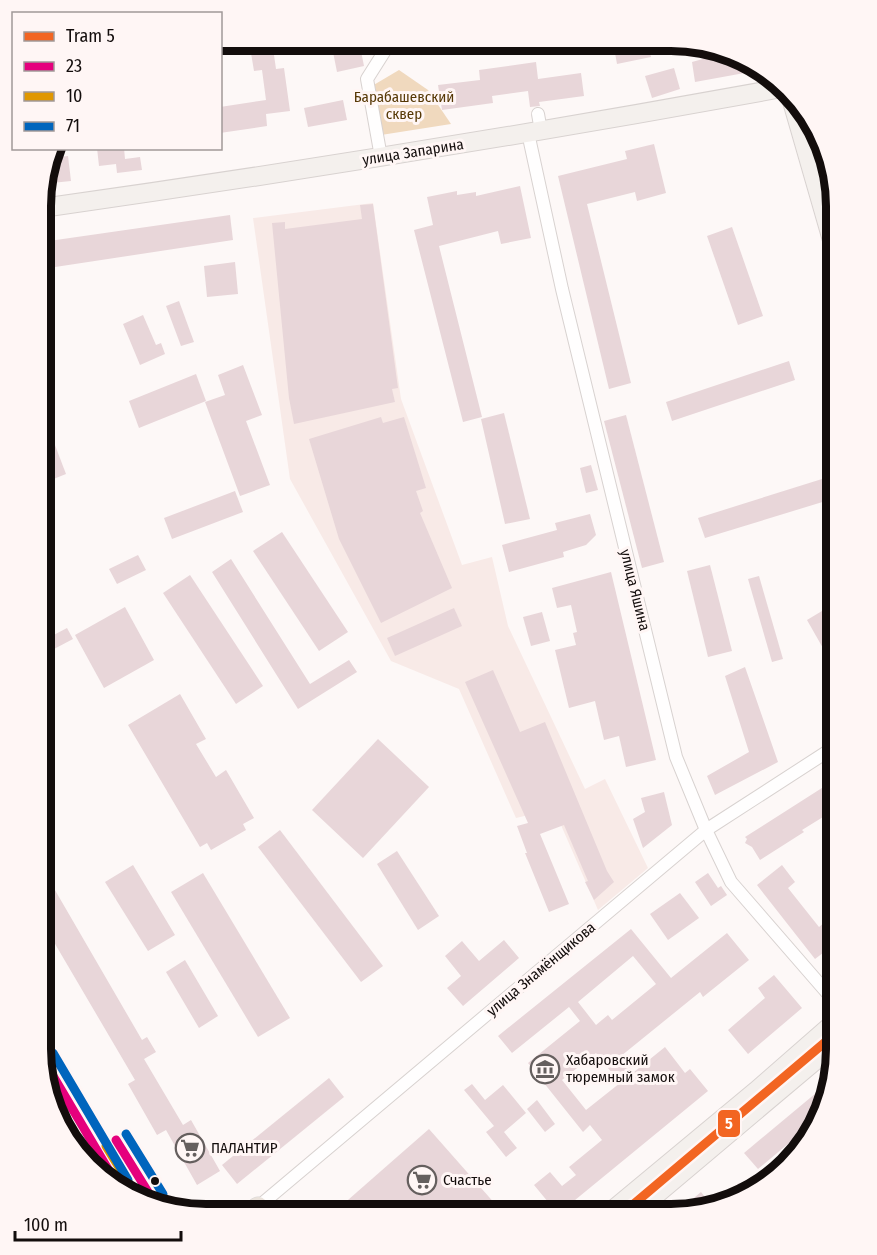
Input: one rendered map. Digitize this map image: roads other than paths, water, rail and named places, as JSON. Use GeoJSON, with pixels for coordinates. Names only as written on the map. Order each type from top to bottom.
{"type":"FeatureCollection","features":[{"type":"Feature","properties":{"kind":"main road"},"geometry":{"type":"LineString","coordinates":[[54,1077],[108,1168]]}},
{"type":"Feature","properties":{"kind":"street"},"geometry":{"type":"LineString","coordinates":[[381,156],[367,79],[385,51]]}},
{"type":"Feature","properties":{"kind":"street","name":"улица Запарина"},"geometry":{"type":"LineString","coordinates":[[51,207],[381,156],[536,126],[773,89]]}},
{"type":"Feature","properties":{"kind":"street"},"geometry":{"type":"LineString","coordinates":[[796,114],[826,219]]}},
{"type":"Feature","properties":{"kind":"street","name":"улица Яшина"},"geometry":{"type":"LineString","coordinates":[[536,126],[562,289],[676,757],[706,830],[732,882],[826,992]]}},
{"type":"Feature","properties":{"kind":"street","name":"улица Знамёнщикова"},"geometry":{"type":"LineString","coordinates":[[265,1204],[706,830],[826,752]]}},
{"type":"Feature","properties":{"kind":"street"},"geometry":{"type":"LineString","coordinates":[[620,1204],[826,1030]]}},
{"type":"Feature","properties":{"kind":"street"},"geometry":{"type":"LineString","coordinates":[[645,1204],[826,1051]]}},
{"type":"Feature","properties":{"kind":"tram line"},"geometry":{"type":"LineString","coordinates":[[628,1204],[826,1037]]}},
{"type":"Feature","properties":{"kind":"tram line","name":"5"},"geometry":{"type":"LineString","coordinates":[[634,1204],[826,1041]]}},
{"type":"Feature","properties":{"kind":"place","name":"Хабаровский тюремный замок"},"geometry":{"type":"Point","coordinates":[545,1069]}},
{"type":"Feature","properties":{"kind":"place","name":"ПАЛАНТИР"},"geometry":{"type":"Point","coordinates":[190,1148]}},
{"type":"Feature","properties":{"kind":"place","name":"Счастье"},"geometry":{"type":"Point","coordinates":[422,1180]}},
{"type":"Feature","properties":{"kind":"park label","name":"Барабашевский сквер"},"geometry":{"type":"Point","coordinates":[404,106]}}]}
